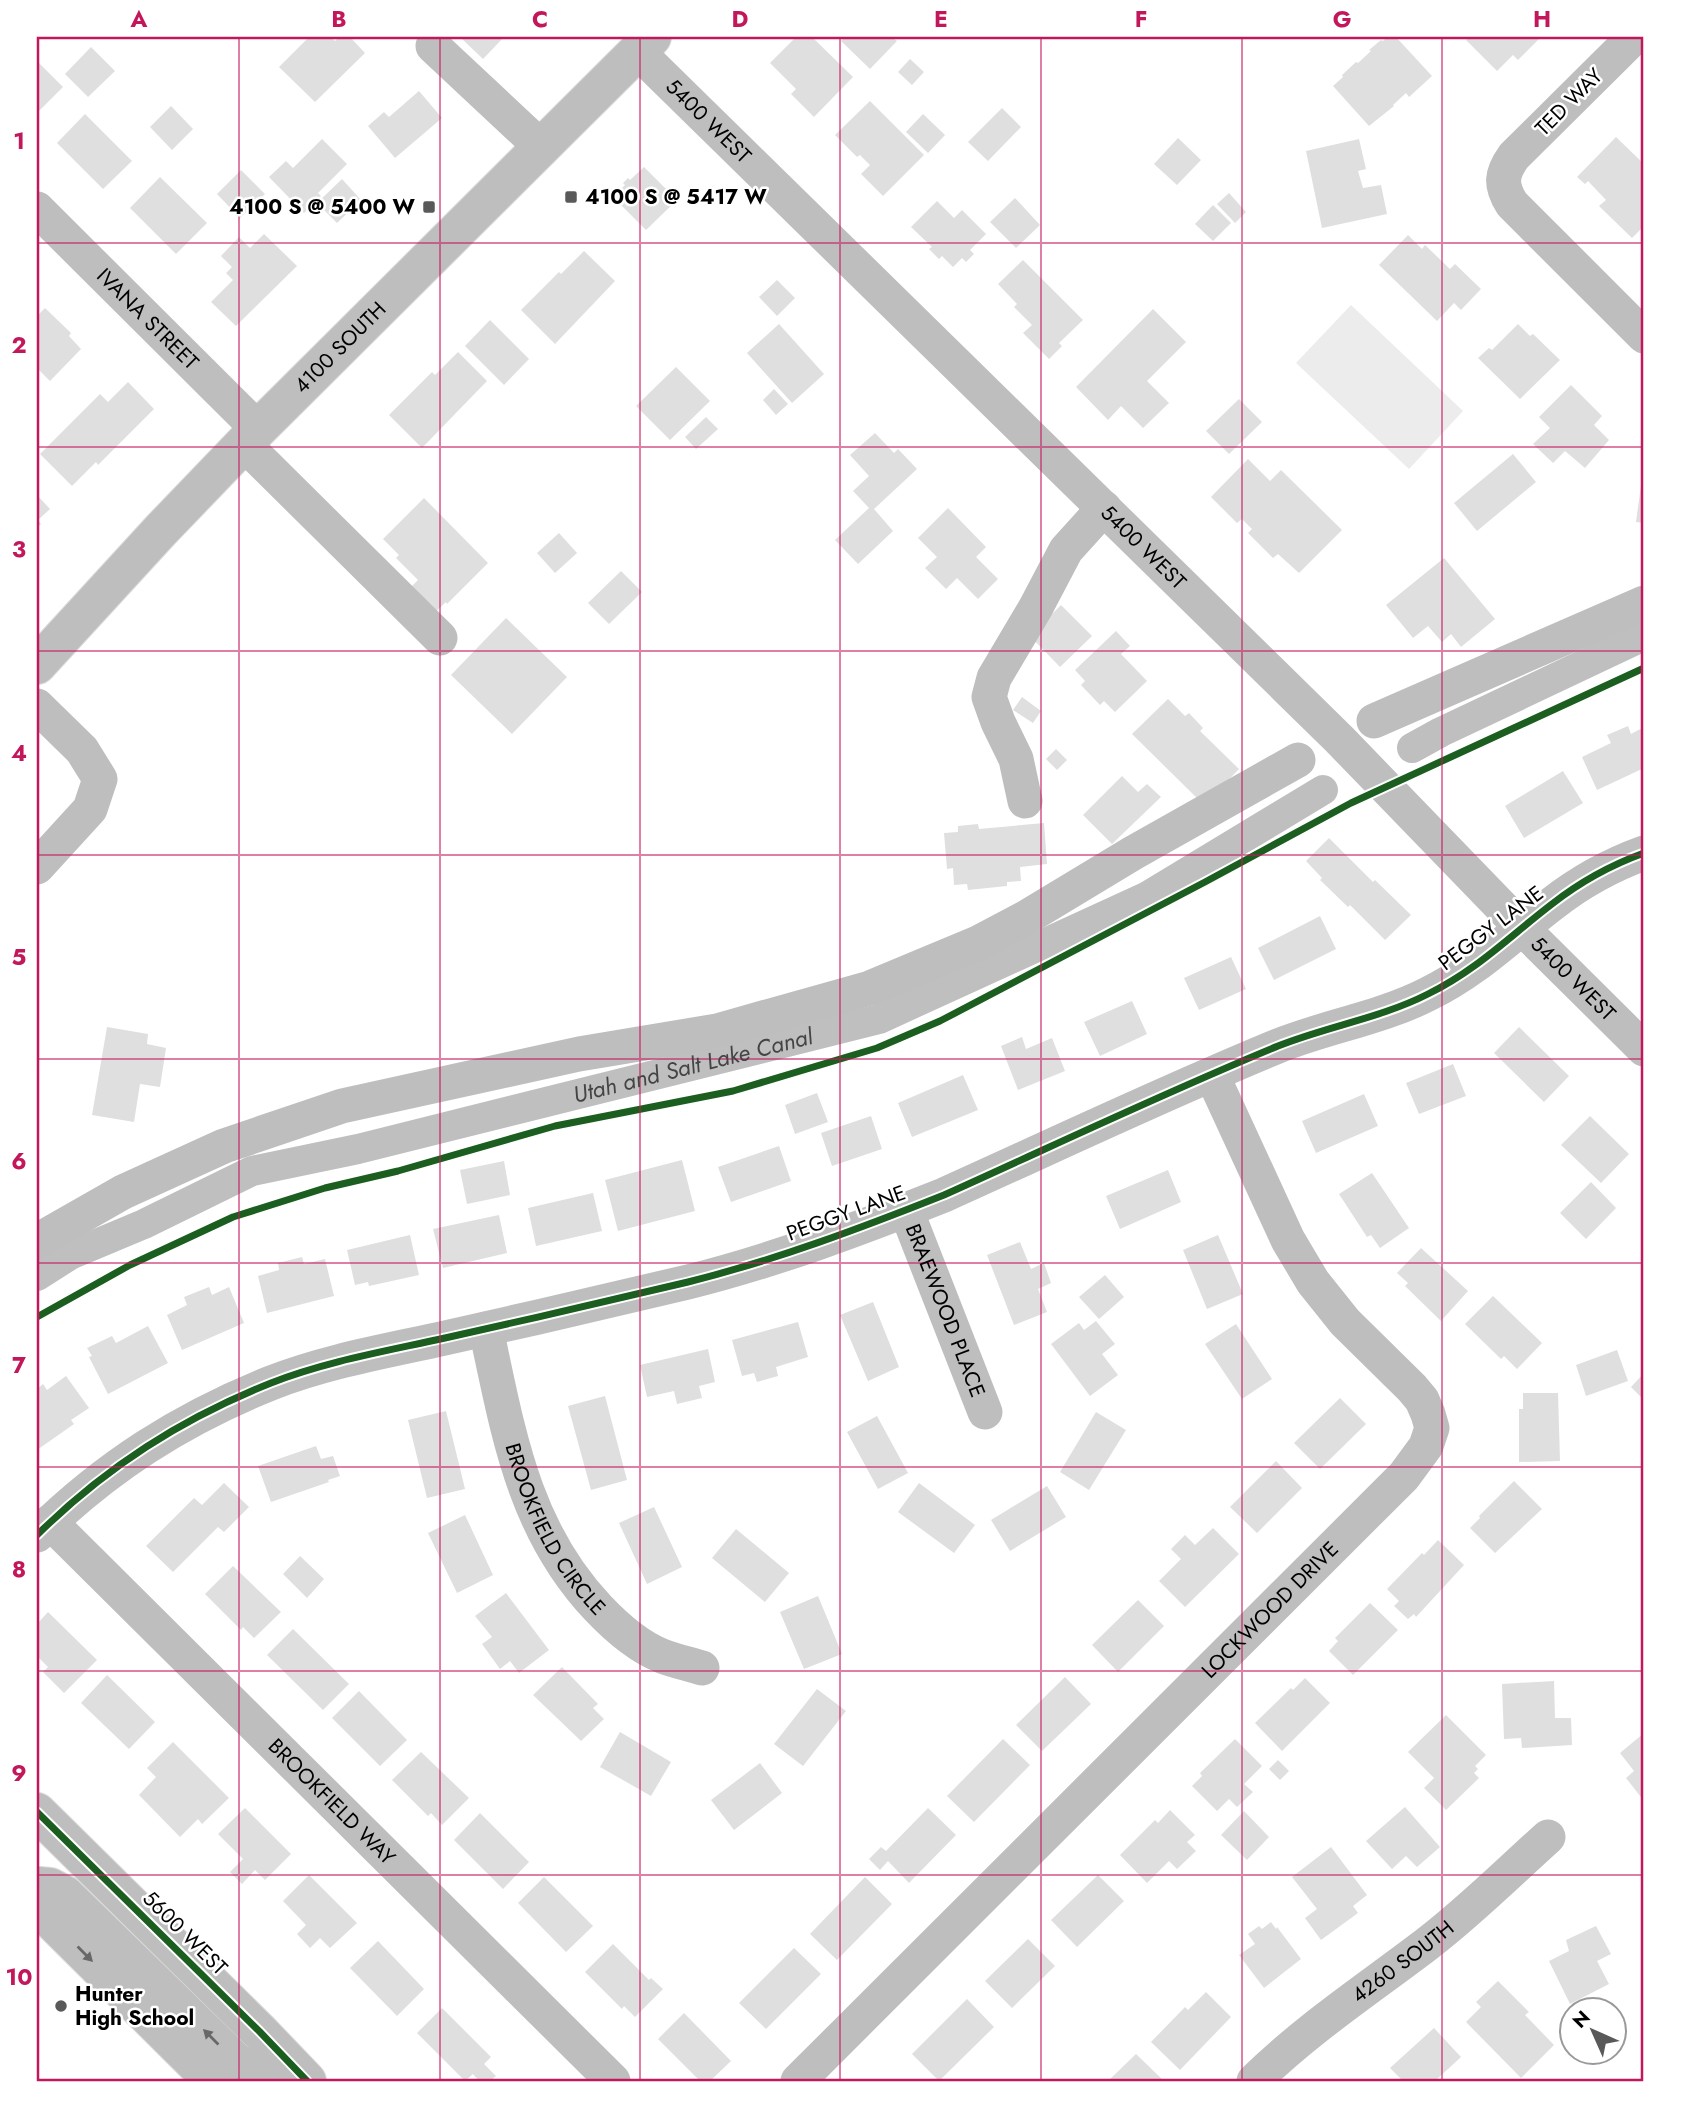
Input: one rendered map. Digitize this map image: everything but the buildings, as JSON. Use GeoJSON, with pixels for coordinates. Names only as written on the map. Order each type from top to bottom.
{"type":"FeatureCollection","features":[{"type":"Feature","properties":{"kind":"main road","name":"4100 SOUTH"},"geometry":{"type":"LineString","coordinates":[[37,665],[251,436],[644,44]]}},
{"type":"Feature","properties":{"kind":"main road","name":"5600 WEST"},"geometry":{"type":"LineString","coordinates":[[37,1812],[307,2081]]}},
{"type":"Feature","properties":{"kind":"main road"},"geometry":{"type":"LineString","coordinates":[[37,1888],[50,1887],[65,1895],[236,2062],[262,2081]]}},
{"type":"Feature","properties":{"kind":"main road"},"geometry":{"type":"LineString","coordinates":[[37,1906],[213,2081]]}},
{"type":"Feature","properties":{"kind":"street","name":"TED WAY"},"geometry":{"type":"LineString","coordinates":[[1634,37],[1505,168],[1504,187],[1512,204],[1644,336]]}},
{"type":"Feature","properties":{"kind":"street","name":"5400 WEST"},"geometry":{"type":"LineString","coordinates":[[644,44],[1104,508],[1339,738],[1522,928],[1644,1049]]}},
{"type":"Feature","properties":{"kind":"street"},"geometry":{"type":"LineString","coordinates":[[433,46],[541,147]]}},
{"type":"Feature","properties":{"kind":"street","name":"IVANA STREET"},"geometry":{"type":"LineString","coordinates":[[37,209],[440,638]]}},
{"type":"Feature","properties":{"kind":"street"},"geometry":{"type":"LineString","coordinates":[[1025,802],[1016,759],[989,697],[994,678],[1066,551],[1104,508]]}},
{"type":"Feature","properties":{"kind":"street"},"geometry":{"type":"LineString","coordinates":[[1374,721],[1644,603]]}},
{"type":"Feature","properties":{"kind":"street"},"geometry":{"type":"LineString","coordinates":[[37,706],[82,750],[100,779],[90,809],[37,867]]}},
{"type":"Feature","properties":{"kind":"street"},"geometry":{"type":"LineString","coordinates":[[37,1241],[123,1192],[224,1146],[342,1105],[579,1054],[717,1031],[870,988],[978,943],[1027,917],[1133,853],[1298,760]]}},
{"type":"Feature","properties":{"kind":"street","name":"PEGGY LANE"},"geometry":{"type":"LineString","coordinates":[[43,1528],[119,1464],[193,1418],[272,1382],[356,1357],[691,1281],[823,1241],[944,1195],[1255,1055],[1315,1032],[1405,1006],[1472,970],[1581,884],[1620,862],[1644,853]]}},
{"type":"Feature","properties":{"kind":"street","name":"LOCKWOOD DRIVE"},"geometry":{"type":"LineString","coordinates":[[798,2081],[1405,1476],[1426,1446],[1432,1428],[1422,1400],[1345,1322],[1313,1282],[1288,1240],[1212,1075]]}},
{"type":"Feature","properties":{"kind":"street","name":"BRAEWOOD PLACE"},"geometry":{"type":"LineString","coordinates":[[906,1210],[985,1412]]}},
{"type":"Feature","properties":{"kind":"street","name":"BROOKFIELD CIRCLE"},"geometry":{"type":"LineString","coordinates":[[486,1329],[512,1447],[524,1487],[554,1550],[588,1598],[610,1622],[630,1638],[661,1656],[702,1668]]}},
{"type":"Feature","properties":{"kind":"street","name":"BROOKFIELD WAY"},"geometry":{"type":"LineString","coordinates":[[43,1528],[613,2081]]}},
{"type":"Feature","properties":{"kind":"street","name":"4260 SOUTH"},"geometry":{"type":"LineString","coordinates":[[1254,2081],[1305,2034],[1454,1922],[1548,1837]]}},
{"type":"Feature","properties":{"kind":"shaded area"},"geometry":{"type":"Polygon","coordinates":[[[1351,305],[1463,411],[1409,469],[1296,363],[1351,305]]]}},
{"type":"Feature","properties":{"kind":"waterway","name":"Utah and Salt Lake Canal"},"geometry":{"type":"LineString","coordinates":[[1412,748],[1644,636]]}},
{"type":"Feature","properties":{"kind":"waterway","name":"Utah and Salt Lake Canal"},"geometry":{"type":"LineString","coordinates":[[37,1276],[70,1255],[144,1224],[252,1171],[358,1149],[879,1019],[1146,897],[1323,790]]}},
{"type":"Feature","properties":{"kind":"cycle path"},"geometry":{"type":"LineString","coordinates":[[37,1317],[130,1265],[233,1217],[325,1188],[398,1171],[555,1126],[733,1091],[877,1048],[940,1021],[1351,803],[1644,668]]}},
{"type":"Feature","properties":{"kind":"cycle path"},"geometry":{"type":"LineString","coordinates":[[37,1535],[90,1488],[146,1447],[206,1412],[238,1397],[271,1383],[357,1357],[688,1282],[753,1264],[913,1207],[1278,1046],[1392,1009],[1428,994],[1478,963],[1574,888],[1644,853]]}},
{"type":"Feature","properties":{"kind":"cycle path"},"geometry":{"type":"LineString","coordinates":[[37,1812],[307,2081]]}},
{"type":"Feature","properties":{"kind":"place","name":"4100 S @ 5417 W"},"geometry":{"type":"Point","coordinates":[571,197]}},
{"type":"Feature","properties":{"kind":"place","name":"4100 S @ 5400 W"},"geometry":{"type":"Point","coordinates":[429,207]}},
{"type":"Feature","properties":{"kind":"place","name":"Hunter High School"},"geometry":{"type":"Point","coordinates":[61,2006]}}]}
